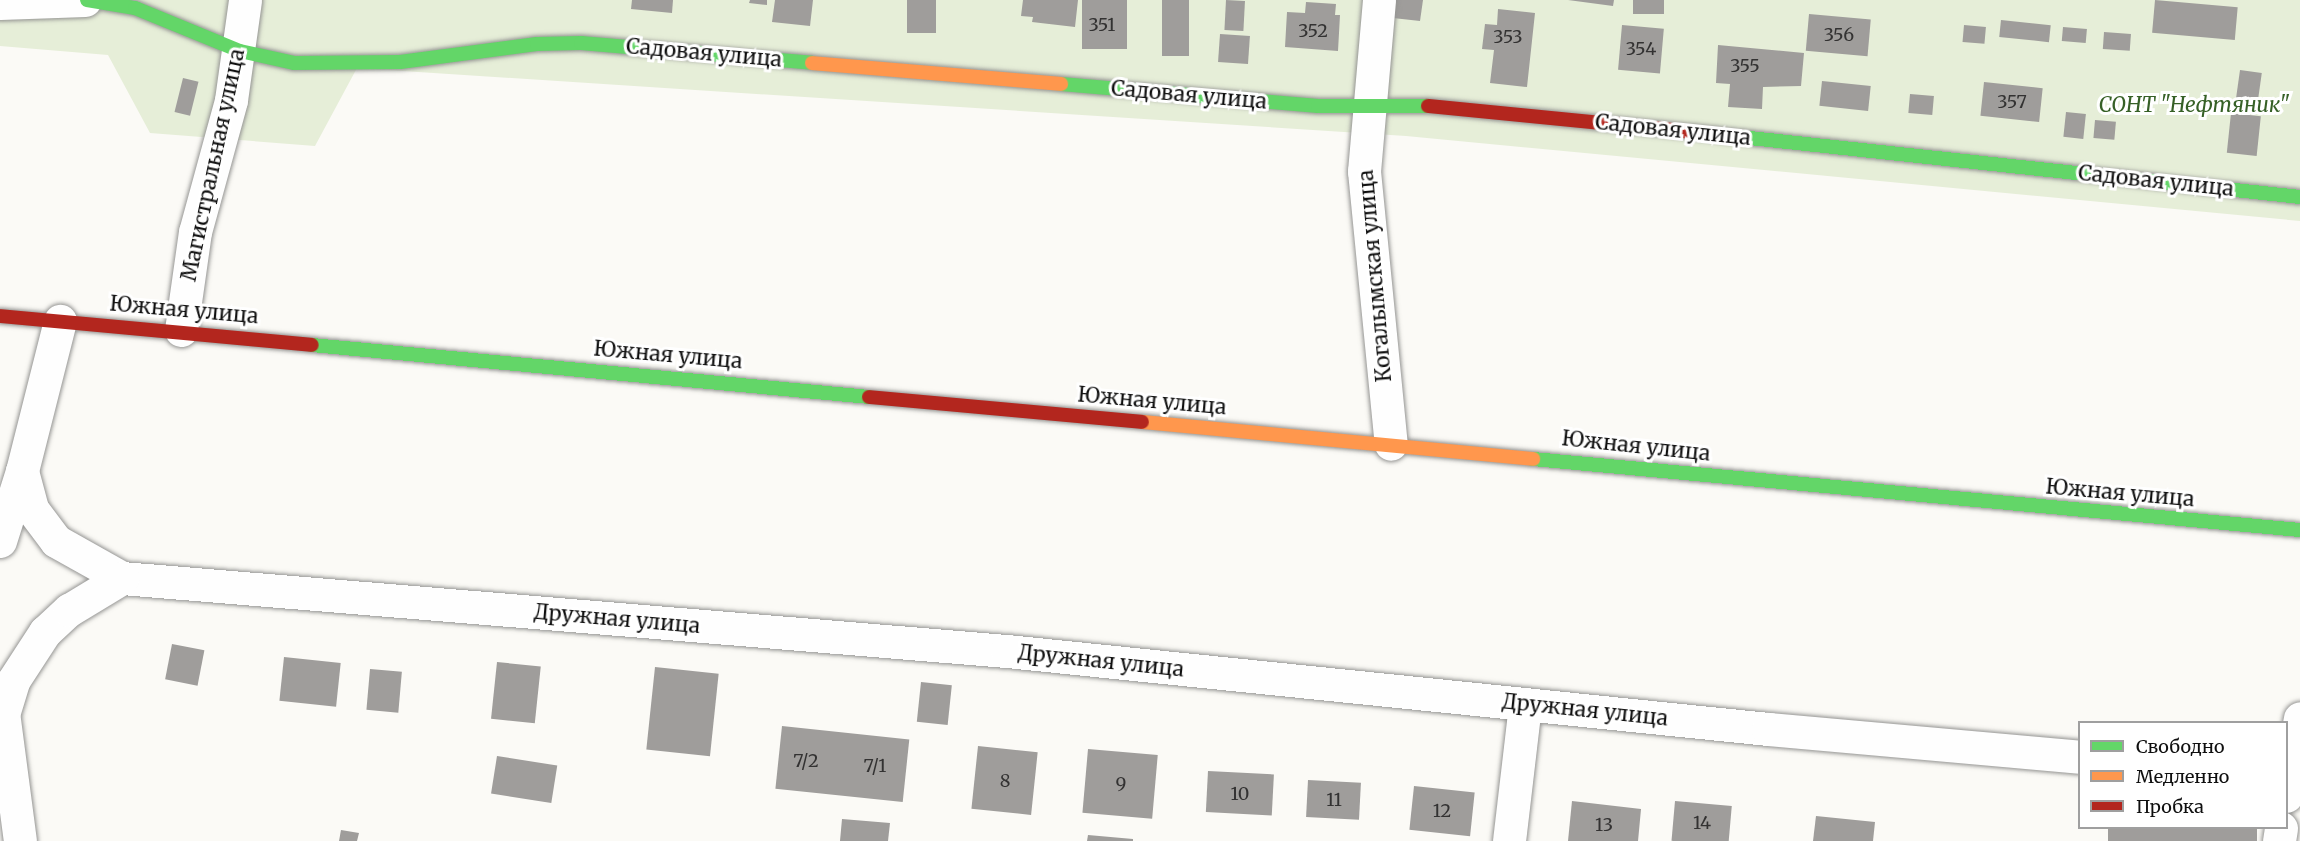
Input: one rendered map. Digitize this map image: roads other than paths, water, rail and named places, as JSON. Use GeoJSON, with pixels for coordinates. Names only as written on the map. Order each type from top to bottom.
{"type":"FeatureCollection","features":[{"type":"Feature","properties":{"kind":"street","name":"Садовая улица"},"geometry":{"type":"LineString","coordinates":[[0,3],[86,0],[135,8],[240,51],[294,63],[400,62],[537,44],[581,43],[1318,106],[1451,106],[2300,197]]}},
{"type":"Feature","properties":{"kind":"street","name":"Магистральная улица"},"geometry":{"type":"LineString","coordinates":[[181,330],[195,232],[231,100],[240,51],[245,0]]}},
{"type":"Feature","properties":{"kind":"street","name":"Когалымская улица"},"geometry":{"type":"LineString","coordinates":[[1379,0],[1367,106],[1364,171],[1367,230],[1391,444]]}},
{"type":"Feature","properties":{"kind":"street","name":"Южная улица"},"geometry":{"type":"LineString","coordinates":[[0,316],[181,330],[2300,530]]}},
{"type":"Feature","properties":{"kind":"street"},"geometry":{"type":"LineString","coordinates":[[0,541],[22,471],[60,321]]}},
{"type":"Feature","properties":{"kind":"street","name":"Дружная улица"},"geometry":{"type":"LineString","coordinates":[[22,471],[32,509],[56,542],[122,578],[1008,651],[1525,705],[2078,757]]}},
{"type":"Feature","properties":{"kind":"street"},"geometry":{"type":"LineString","coordinates":[[2,718],[17,674],[45,632],[69,609],[122,578]]}},
{"type":"Feature","properties":{"kind":"street"},"geometry":{"type":"LineString","coordinates":[[0,679],[2,718],[20,841]]}},
{"type":"Feature","properties":{"kind":"street"},"geometry":{"type":"LineString","coordinates":[[1509,841],[1525,705]]}},
{"type":"Feature","properties":{"kind":"street"},"geometry":{"type":"LineString","coordinates":[[2288,781],[2300,718]]}},
{"type":"Feature","properties":{"kind":"park label","name":"СОНТ \"Нефтяник\""},"geometry":{"type":"Point","coordinates":[2194,105]}}]}
